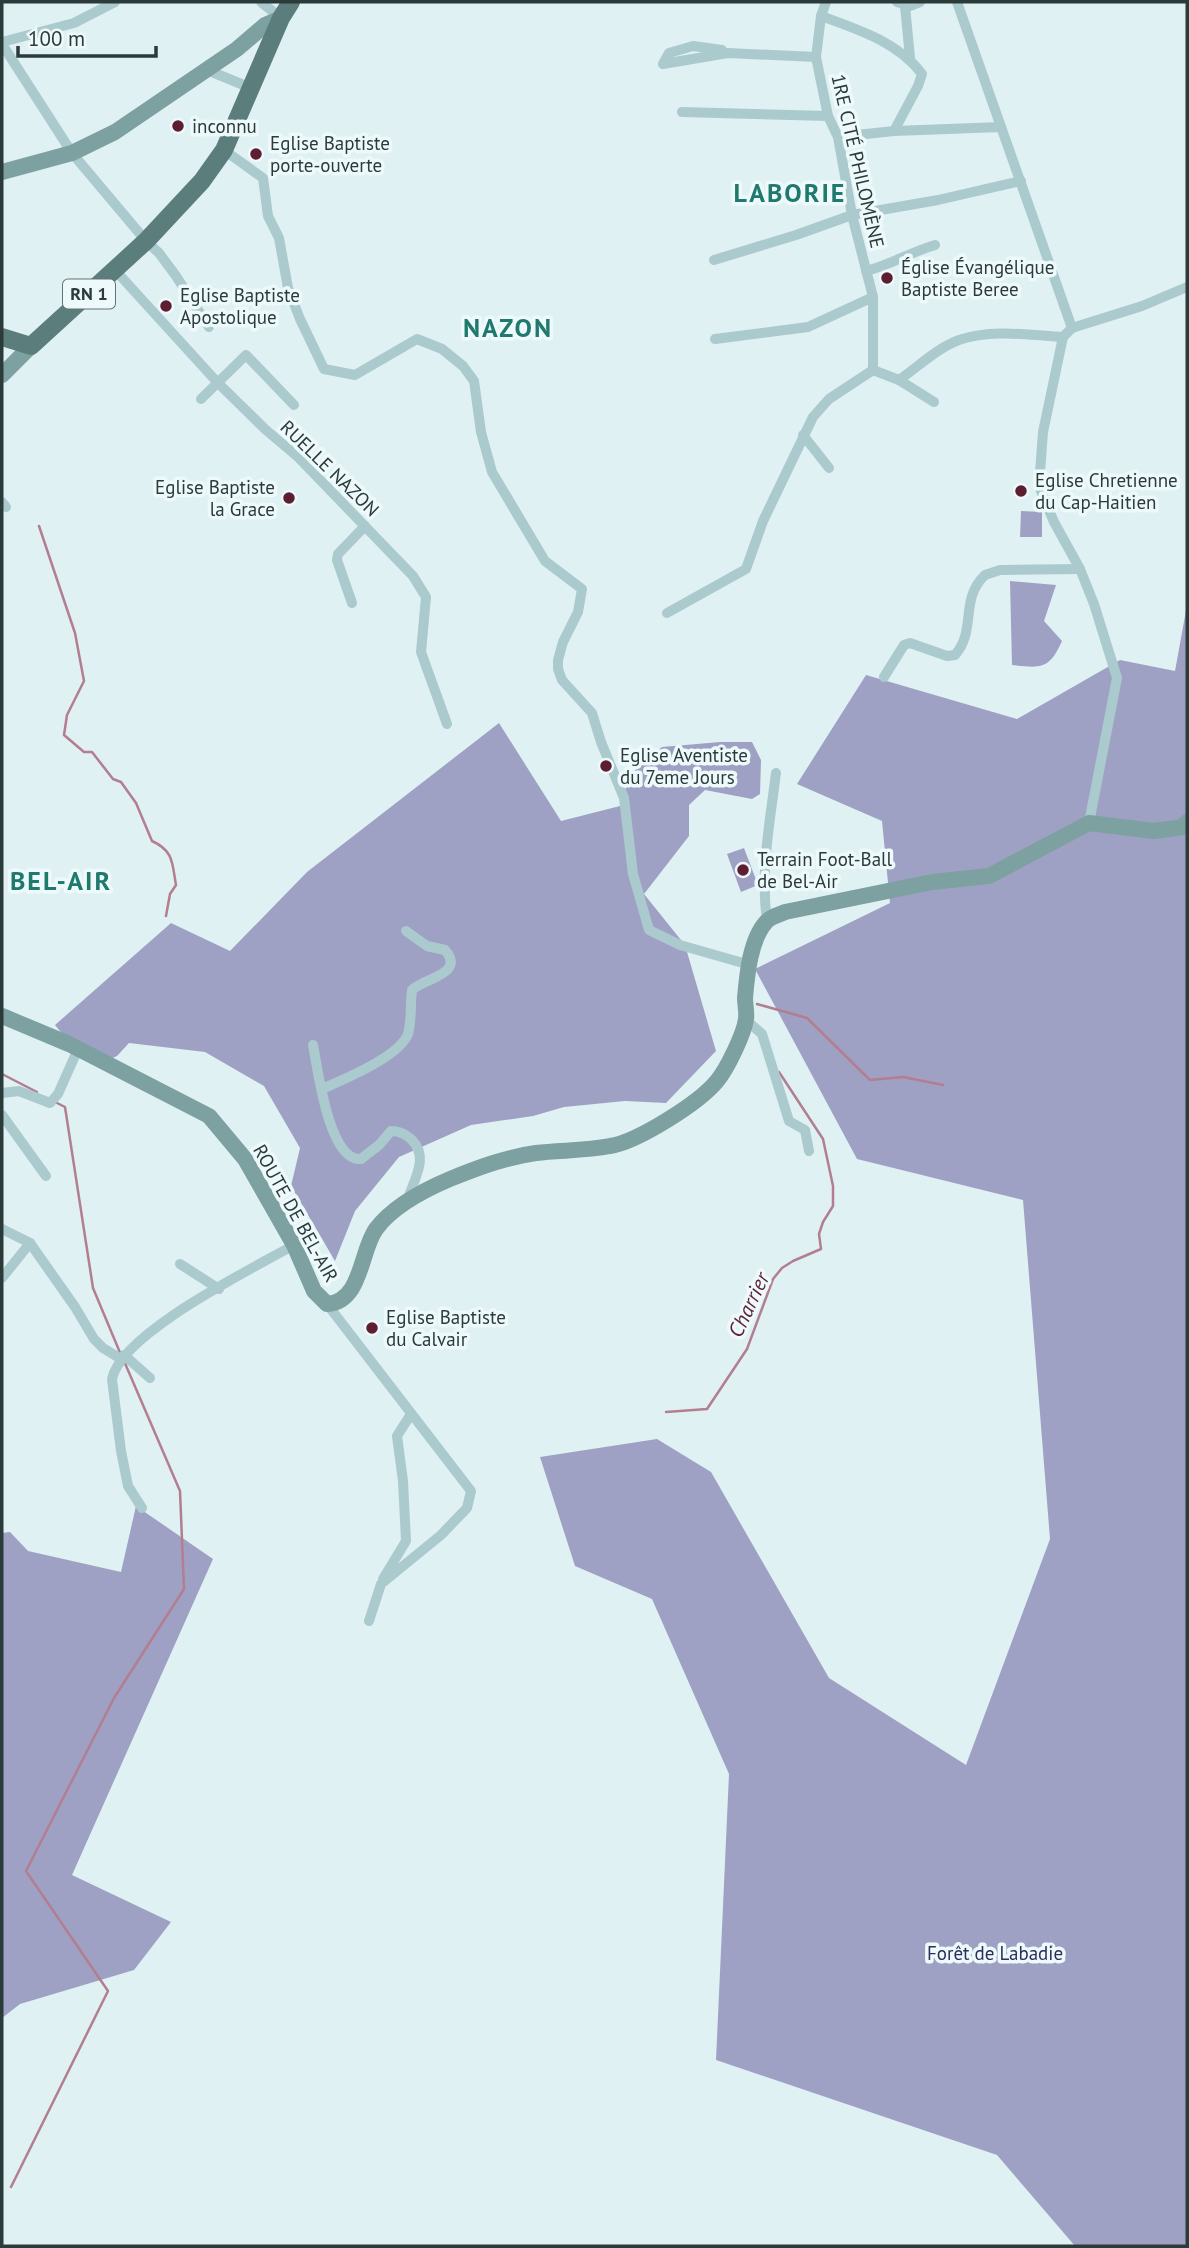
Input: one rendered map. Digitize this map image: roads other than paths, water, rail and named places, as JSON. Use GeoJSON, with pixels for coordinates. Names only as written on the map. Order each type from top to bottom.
{"type":"FeatureCollection","features":[{"type":"Feature","properties":{"kind":"main road","name":"RN 1"},"geometry":{"type":"LineString","coordinates":[[31,346],[146,242],[202,180],[224,150],[281,18],[291,2]]}},
{"type":"Feature","properties":{"kind":"main road"},"geometry":{"type":"LineString","coordinates":[[2,337],[31,346]]}},
{"type":"Feature","properties":{"kind":"street"},"geometry":{"type":"LineString","coordinates":[[115,2],[74,23],[2,43],[72,153],[146,242],[159,253],[209,327]]}},
{"type":"Feature","properties":{"kind":"street"},"geometry":{"type":"LineString","coordinates":[[261,2],[281,18]]}},
{"type":"Feature","properties":{"kind":"street","name":"1RE CITÉ PHILOMÈNE"},"geometry":{"type":"LineString","coordinates":[[826,2],[821,16],[816,57],[828,116],[838,137],[852,215],[873,297],[873,370]]}},
{"type":"Feature","properties":{"kind":"street"},"geometry":{"type":"LineString","coordinates":[[910,58],[901,4],[920,2]]}},
{"type":"Feature","properties":{"kind":"street"},"geometry":{"type":"LineString","coordinates":[[957,2],[1072,328]]}},
{"type":"Feature","properties":{"kind":"street"},"geometry":{"type":"LineString","coordinates":[[821,16],[855,28],[910,58],[922,74],[919,86],[894,131]]}},
{"type":"Feature","properties":{"kind":"street"},"geometry":{"type":"LineString","coordinates":[[2,172],[72,153],[114,132],[237,49],[265,24],[281,18]]}},
{"type":"Feature","properties":{"kind":"street"},"geometry":{"type":"LineString","coordinates":[[722,50],[693,46],[669,53],[663,64],[728,53],[816,57]]}},
{"type":"Feature","properties":{"kind":"street"},"geometry":{"type":"LineString","coordinates":[[207,70],[251,88]]}},
{"type":"Feature","properties":{"kind":"street"},"geometry":{"type":"LineString","coordinates":[[682,111],[828,116]]}},
{"type":"Feature","properties":{"kind":"street"},"geometry":{"type":"LineString","coordinates":[[838,137],[894,131],[1002,127]]}},
{"type":"Feature","properties":{"kind":"street"},"geometry":{"type":"LineString","coordinates":[[224,150],[263,178],[268,216],[279,237],[288,288],[324,369],[355,375],[417,339],[431,343],[454,358],[474,381],[481,432],[492,472],[545,561],[582,589],[578,612],[563,642],[558,669],[562,680],[592,713],[624,798],[633,874],[649,930],[680,945],[750,965]]}},
{"type":"Feature","properties":{"kind":"street"},"geometry":{"type":"LineString","coordinates":[[714,260],[852,215],[938,200],[1021,181]]}},
{"type":"Feature","properties":{"kind":"street"},"geometry":{"type":"LineString","coordinates":[[866,271],[935,245]]}},
{"type":"Feature","properties":{"kind":"street","name":"RUELLE NAZON"},"geometry":{"type":"LineString","coordinates":[[115,270],[217,382],[298,457],[413,576],[426,597],[421,652],[447,724]]}},
{"type":"Feature","properties":{"kind":"street"},"geometry":{"type":"LineString","coordinates":[[1089,823],[1117,678],[1080,569],[1054,522],[1039,486],[1043,432],[1063,337],[1072,328],[1142,306],[1187,288]]}},
{"type":"Feature","properties":{"kind":"street"},"geometry":{"type":"LineString","coordinates":[[715,339],[808,327],[873,297]]}},
{"type":"Feature","properties":{"kind":"street"},"geometry":{"type":"LineString","coordinates":[[899,380],[957,341],[993,333],[1063,337]]}},
{"type":"Feature","properties":{"kind":"street"},"geometry":{"type":"LineString","coordinates":[[2,375],[31,346]]}},
{"type":"Feature","properties":{"kind":"street"},"geometry":{"type":"LineString","coordinates":[[201,399],[246,355],[294,405]]}},
{"type":"Feature","properties":{"kind":"street"},"geometry":{"type":"LineString","coordinates":[[667,613],[746,569],[763,521],[803,435],[813,417],[830,399],[873,370],[899,380],[934,402]]}},
{"type":"Feature","properties":{"kind":"street"},"geometry":{"type":"LineString","coordinates":[[803,435],[829,468]]}},
{"type":"Feature","properties":{"kind":"street"},"geometry":{"type":"LineString","coordinates":[[352,603],[337,560],[338,554],[365,526]]}},
{"type":"Feature","properties":{"kind":"street"},"geometry":{"type":"LineString","coordinates":[[884,677],[904,645],[910,643],[947,656],[955,655],[966,634],[969,600],[985,575],[1000,570],[1080,569]]}},
{"type":"Feature","properties":{"kind":"street"},"geometry":{"type":"LineString","coordinates":[[776,773],[765,840],[764,889],[767,921],[785,912],[932,882],[989,876],[1089,823],[1154,831],[1182,827],[1187,822]]}},
{"type":"Feature","properties":{"kind":"street","name":"ROUTE DE BEL-AIR"},"geometry":{"type":"LineString","coordinates":[[2,1016],[79,1049],[209,1116],[246,1159],[294,1245],[314,1291],[327,1304],[336,1303],[345,1298],[355,1282],[376,1229],[407,1201],[447,1180],[485,1166],[534,1153],[612,1146],[654,1128],[717,1081],[746,1020],[745,1000],[753,948],[767,921]]}},
{"type":"Feature","properties":{"kind":"street"},"geometry":{"type":"LineString","coordinates":[[321,1089],[380,1061],[399,1045],[408,1032],[412,990],[419,983],[450,968],[451,961],[445,950],[427,946],[406,931]]}},
{"type":"Feature","properties":{"kind":"street"},"geometry":{"type":"LineString","coordinates":[[746,1020],[762,1034],[789,1121],[805,1129],[809,1151]]}},
{"type":"Feature","properties":{"kind":"street"},"geometry":{"type":"LineString","coordinates":[[313,1045],[321,1089],[337,1141],[350,1158],[361,1159],[391,1131],[405,1134],[418,1146],[421,1154],[419,1165],[407,1201]]}},
{"type":"Feature","properties":{"kind":"street"},"geometry":{"type":"LineString","coordinates":[[2,1093],[19,1091],[52,1101],[79,1049]]}},
{"type":"Feature","properties":{"kind":"street"},"geometry":{"type":"LineString","coordinates":[[2,1115],[46,1176]]}},
{"type":"Feature","properties":{"kind":"street"},"geometry":{"type":"LineString","coordinates":[[2,1230],[30,1244],[75,1307],[94,1339],[103,1348],[122,1357],[150,1378]]}},
{"type":"Feature","properties":{"kind":"street"},"geometry":{"type":"LineString","coordinates":[[2,1278],[30,1244]]}},
{"type":"Feature","properties":{"kind":"street"},"geometry":{"type":"LineString","coordinates":[[142,1508],[128,1486],[121,1451],[112,1380],[122,1357],[146,1334],[294,1245]]}},
{"type":"Feature","properties":{"kind":"street"},"geometry":{"type":"LineString","coordinates":[[180,1264],[219,1289]]}},
{"type":"Feature","properties":{"kind":"street"},"geometry":{"type":"LineString","coordinates":[[327,1304],[472,1495],[467,1508],[441,1535],[381,1584]]}},
{"type":"Feature","properties":{"kind":"street"},"geometry":{"type":"LineString","coordinates":[[369,1621],[381,1584],[406,1541],[403,1480],[397,1436],[411,1414]]}},
{"type":"Feature","properties":{"kind":"waterway"},"geometry":{"type":"LineString","coordinates":[[39,526],[75,633],[84,681],[67,715],[64,735],[84,752],[92,752],[113,779],[121,782],[136,803],[152,841],[168,854],[176,885],[170,894],[166,916]]}},
{"type":"Feature","properties":{"kind":"waterway"},"geometry":{"type":"LineString","coordinates":[[757,1004],[807,1018],[870,1080],[903,1077],[943,1085]]}},
{"type":"Feature","properties":{"kind":"waterway","name":"Charrier"},"geometry":{"type":"LineString","coordinates":[[666,1412],[707,1409],[747,1349],[773,1279],[782,1268],[793,1261],[821,1249],[819,1234],[833,1206],[833,1186],[823,1139],[779,1072]]}},
{"type":"Feature","properties":{"kind":"waterway"},"geometry":{"type":"LineString","coordinates":[[2,1074],[37,1092]]}},
{"type":"Feature","properties":{"kind":"waterway"},"geometry":{"type":"LineString","coordinates":[[55,1102],[65,1107],[93,1288],[121,1355]]}},
{"type":"Feature","properties":{"kind":"waterway"},"geometry":{"type":"LineString","coordinates":[[11,2187],[108,1991],[26,1871],[114,1698],[184,1589],[180,1491],[124,1361]]}},
{"type":"Feature","properties":{"kind":"place","name":"inconnu"},"geometry":{"type":"Point","coordinates":[178,126]}},
{"type":"Feature","properties":{"kind":"place","name":"Eglise Baptiste porte-ouverte"},"geometry":{"type":"Point","coordinates":[256,154]}},
{"type":"Feature","properties":{"kind":"place","name":"Église Évangélique Baptiste Beree"},"geometry":{"type":"Point","coordinates":[887,278]}},
{"type":"Feature","properties":{"kind":"place","name":"Eglise Baptiste Apostolique"},"geometry":{"type":"Point","coordinates":[166,306]}},
{"type":"Feature","properties":{"kind":"place","name":"Eglise Chretienne du Cap-Haitien"},"geometry":{"type":"Point","coordinates":[1021,491]}},
{"type":"Feature","properties":{"kind":"place","name":"Eglise Baptiste la Grace"},"geometry":{"type":"Point","coordinates":[289,498]}},
{"type":"Feature","properties":{"kind":"place","name":"Eglise Aventiste du 7eme Jours"},"geometry":{"type":"Point","coordinates":[606,766]}},
{"type":"Feature","properties":{"kind":"place","name":"Terrain Foot-Ball de Bel-Air"},"geometry":{"type":"Point","coordinates":[743,870]}},
{"type":"Feature","properties":{"kind":"place","name":"Eglise Baptiste du Calvair"},"geometry":{"type":"Point","coordinates":[372,1328]}},
{"type":"Feature","properties":{"kind":"district","name":"LABORIE"},"geometry":{"type":"Point","coordinates":[790,193]}},
{"type":"Feature","properties":{"kind":"district","name":"NAZON"},"geometry":{"type":"Point","coordinates":[508,328]}},
{"type":"Feature","properties":{"kind":"district","name":"BEL-AIR"},"geometry":{"type":"Point","coordinates":[61,881]}},
{"type":"Feature","properties":{"kind":"park label","name":"Forêt de Labadie"},"geometry":{"type":"Point","coordinates":[995,1953]}}]}
